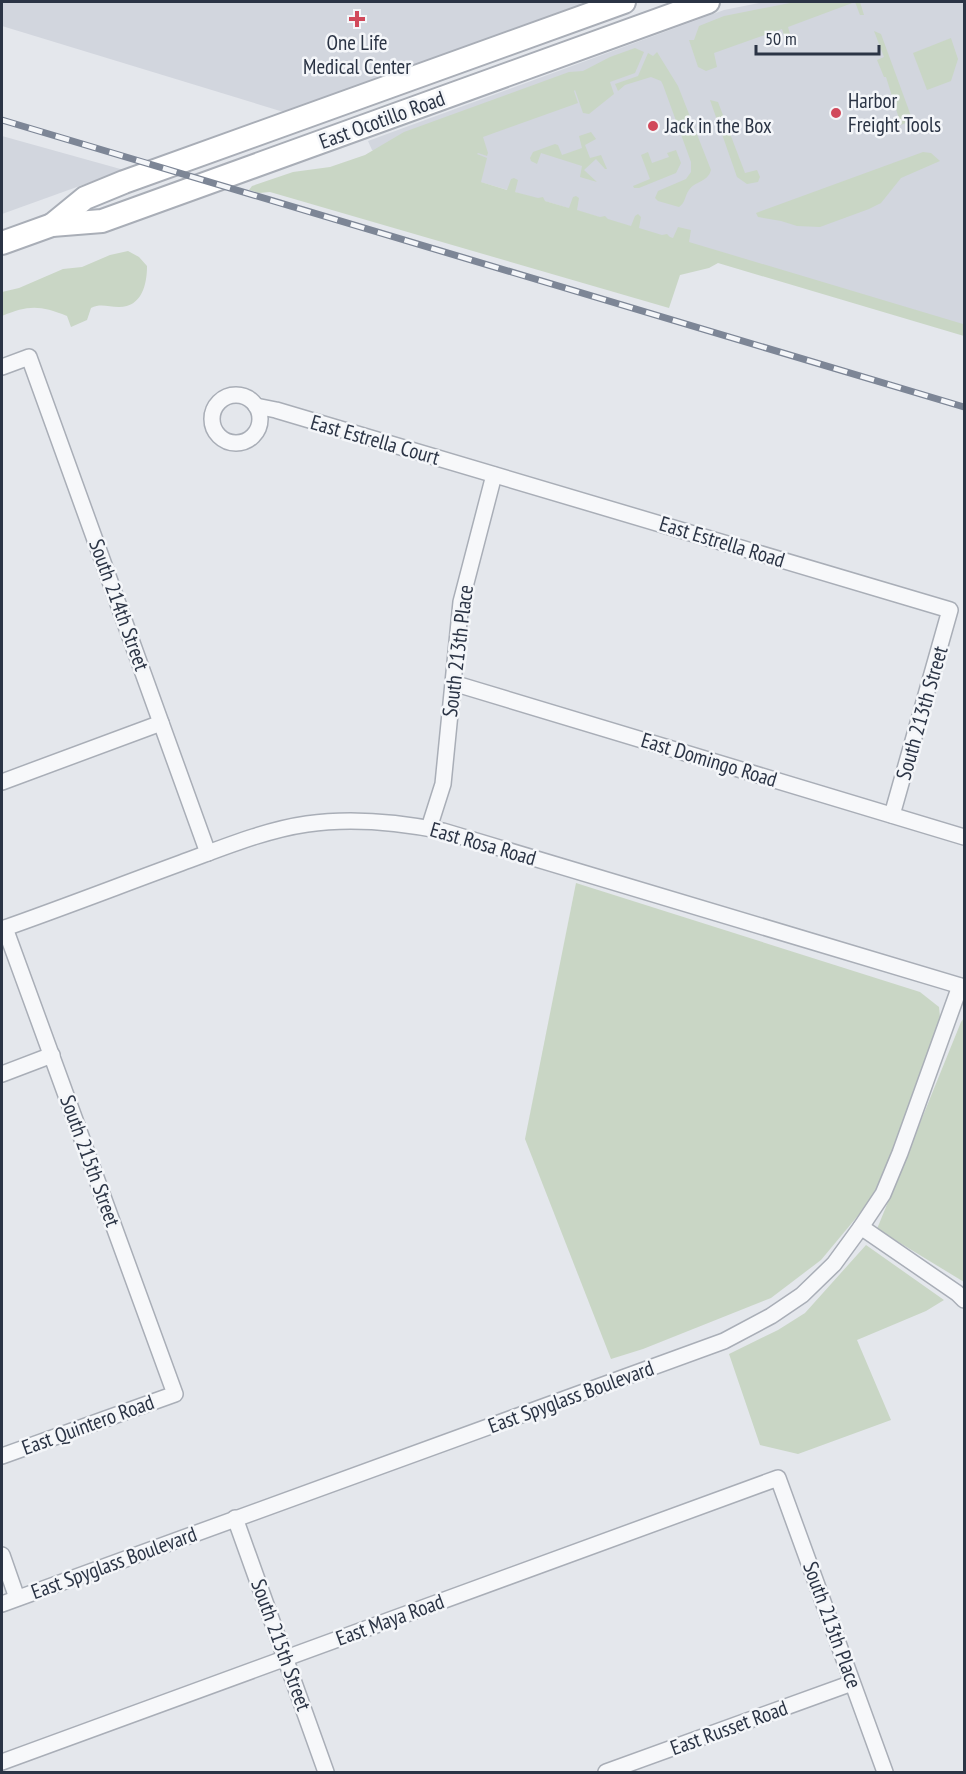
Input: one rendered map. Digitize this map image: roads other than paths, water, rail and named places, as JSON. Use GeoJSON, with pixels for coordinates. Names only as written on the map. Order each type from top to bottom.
{"type":"FeatureCollection","features":[{"type":"Feature","properties":{"kind":"main road","name":"East Ocotillo Road"},"geometry":{"type":"LineString","coordinates":[[52,225],[85,198],[124,182],[624,2]]}},
{"type":"Feature","properties":{"kind":"main road","name":"East Ocotillo Road"},"geometry":{"type":"LineString","coordinates":[[2,243],[52,225],[102,221],[708,2]]}},
{"type":"Feature","properties":{"kind":"street","name":"South 214th Street"},"geometry":{"type":"LineString","coordinates":[[2,366],[29,357],[208,853]]}},
{"type":"Feature","properties":{"kind":"street","name":"East Estrella Court"},"geometry":{"type":"LineString","coordinates":[[256,406],[287,413],[494,475]]}},
{"type":"Feature","properties":{"kind":"street","name":"East Estrella Road"},"geometry":{"type":"LineString","coordinates":[[494,475],[950,610]]}},
{"type":"Feature","properties":{"kind":"street","name":"South 213th Place"},"geometry":{"type":"LineString","coordinates":[[429,828],[443,784],[460,602],[494,475]]}},
{"type":"Feature","properties":{"kind":"street","name":"South 213th Street"},"geometry":{"type":"LineString","coordinates":[[892,815],[950,610]]}},
{"type":"Feature","properties":{"kind":"street","name":"East Domingo Road"},"geometry":{"type":"LineString","coordinates":[[453,683],[964,837]]}},
{"type":"Feature","properties":{"kind":"street"},"geometry":{"type":"LineString","coordinates":[[2,782],[161,723]]}},
{"type":"Feature","properties":{"kind":"street","name":"East Rosa Road"},"geometry":{"type":"LineString","coordinates":[[3,929],[208,853],[276,831],[306,824],[340,820],[373,820],[429,828],[962,986]]}},
{"type":"Feature","properties":{"kind":"street","name":"South 215th Street"},"geometry":{"type":"LineString","coordinates":[[3,929],[52,1055],[175,1394]]}},
{"type":"Feature","properties":{"kind":"street","name":"East Spyglass Boulevard"},"geometry":{"type":"LineString","coordinates":[[2,1604],[724,1341],[771,1316],[802,1295],[834,1264],[883,1194],[962,986]]}},
{"type":"Feature","properties":{"kind":"street"},"geometry":{"type":"LineString","coordinates":[[2,1074],[52,1055]]}},
{"type":"Feature","properties":{"kind":"street"},"geometry":{"type":"LineString","coordinates":[[861,1227],[964,1300]]}},
{"type":"Feature","properties":{"kind":"street","name":"East Quintero Road"},"geometry":{"type":"LineString","coordinates":[[2,1456],[175,1394]]}},
{"type":"Feature","properties":{"kind":"street","name":"South 213th Place"},"geometry":{"type":"LineString","coordinates":[[778,1478],[885,1773]]}},
{"type":"Feature","properties":{"kind":"street","name":"East Maya Road"},"geometry":{"type":"LineString","coordinates":[[2,1762],[778,1478]]}},
{"type":"Feature","properties":{"kind":"street","name":"South 215th Street"},"geometry":{"type":"LineString","coordinates":[[235,1518],[326,1773]]}},
{"type":"Feature","properties":{"kind":"street"},"geometry":{"type":"LineString","coordinates":[[2,1555],[17,1598]]}},
{"type":"Feature","properties":{"kind":"street","name":"East Russet Road"},"geometry":{"type":"LineString","coordinates":[[606,1773],[852,1683]]}},
{"type":"Feature","properties":{"kind":"railway"},"geometry":{"type":"LineString","coordinates":[[2,120],[964,407]]}},
{"type":"Feature","properties":{"kind":"place","name":"One Life Medical Center"},"geometry":{"type":"Point","coordinates":[357,19]}},
{"type":"Feature","properties":{"kind":"place","name":"Harbor Freight Tools"},"geometry":{"type":"Point","coordinates":[836,113]}},
{"type":"Feature","properties":{"kind":"place","name":"Jack in the Box"},"geometry":{"type":"Point","coordinates":[653,126]}}]}
